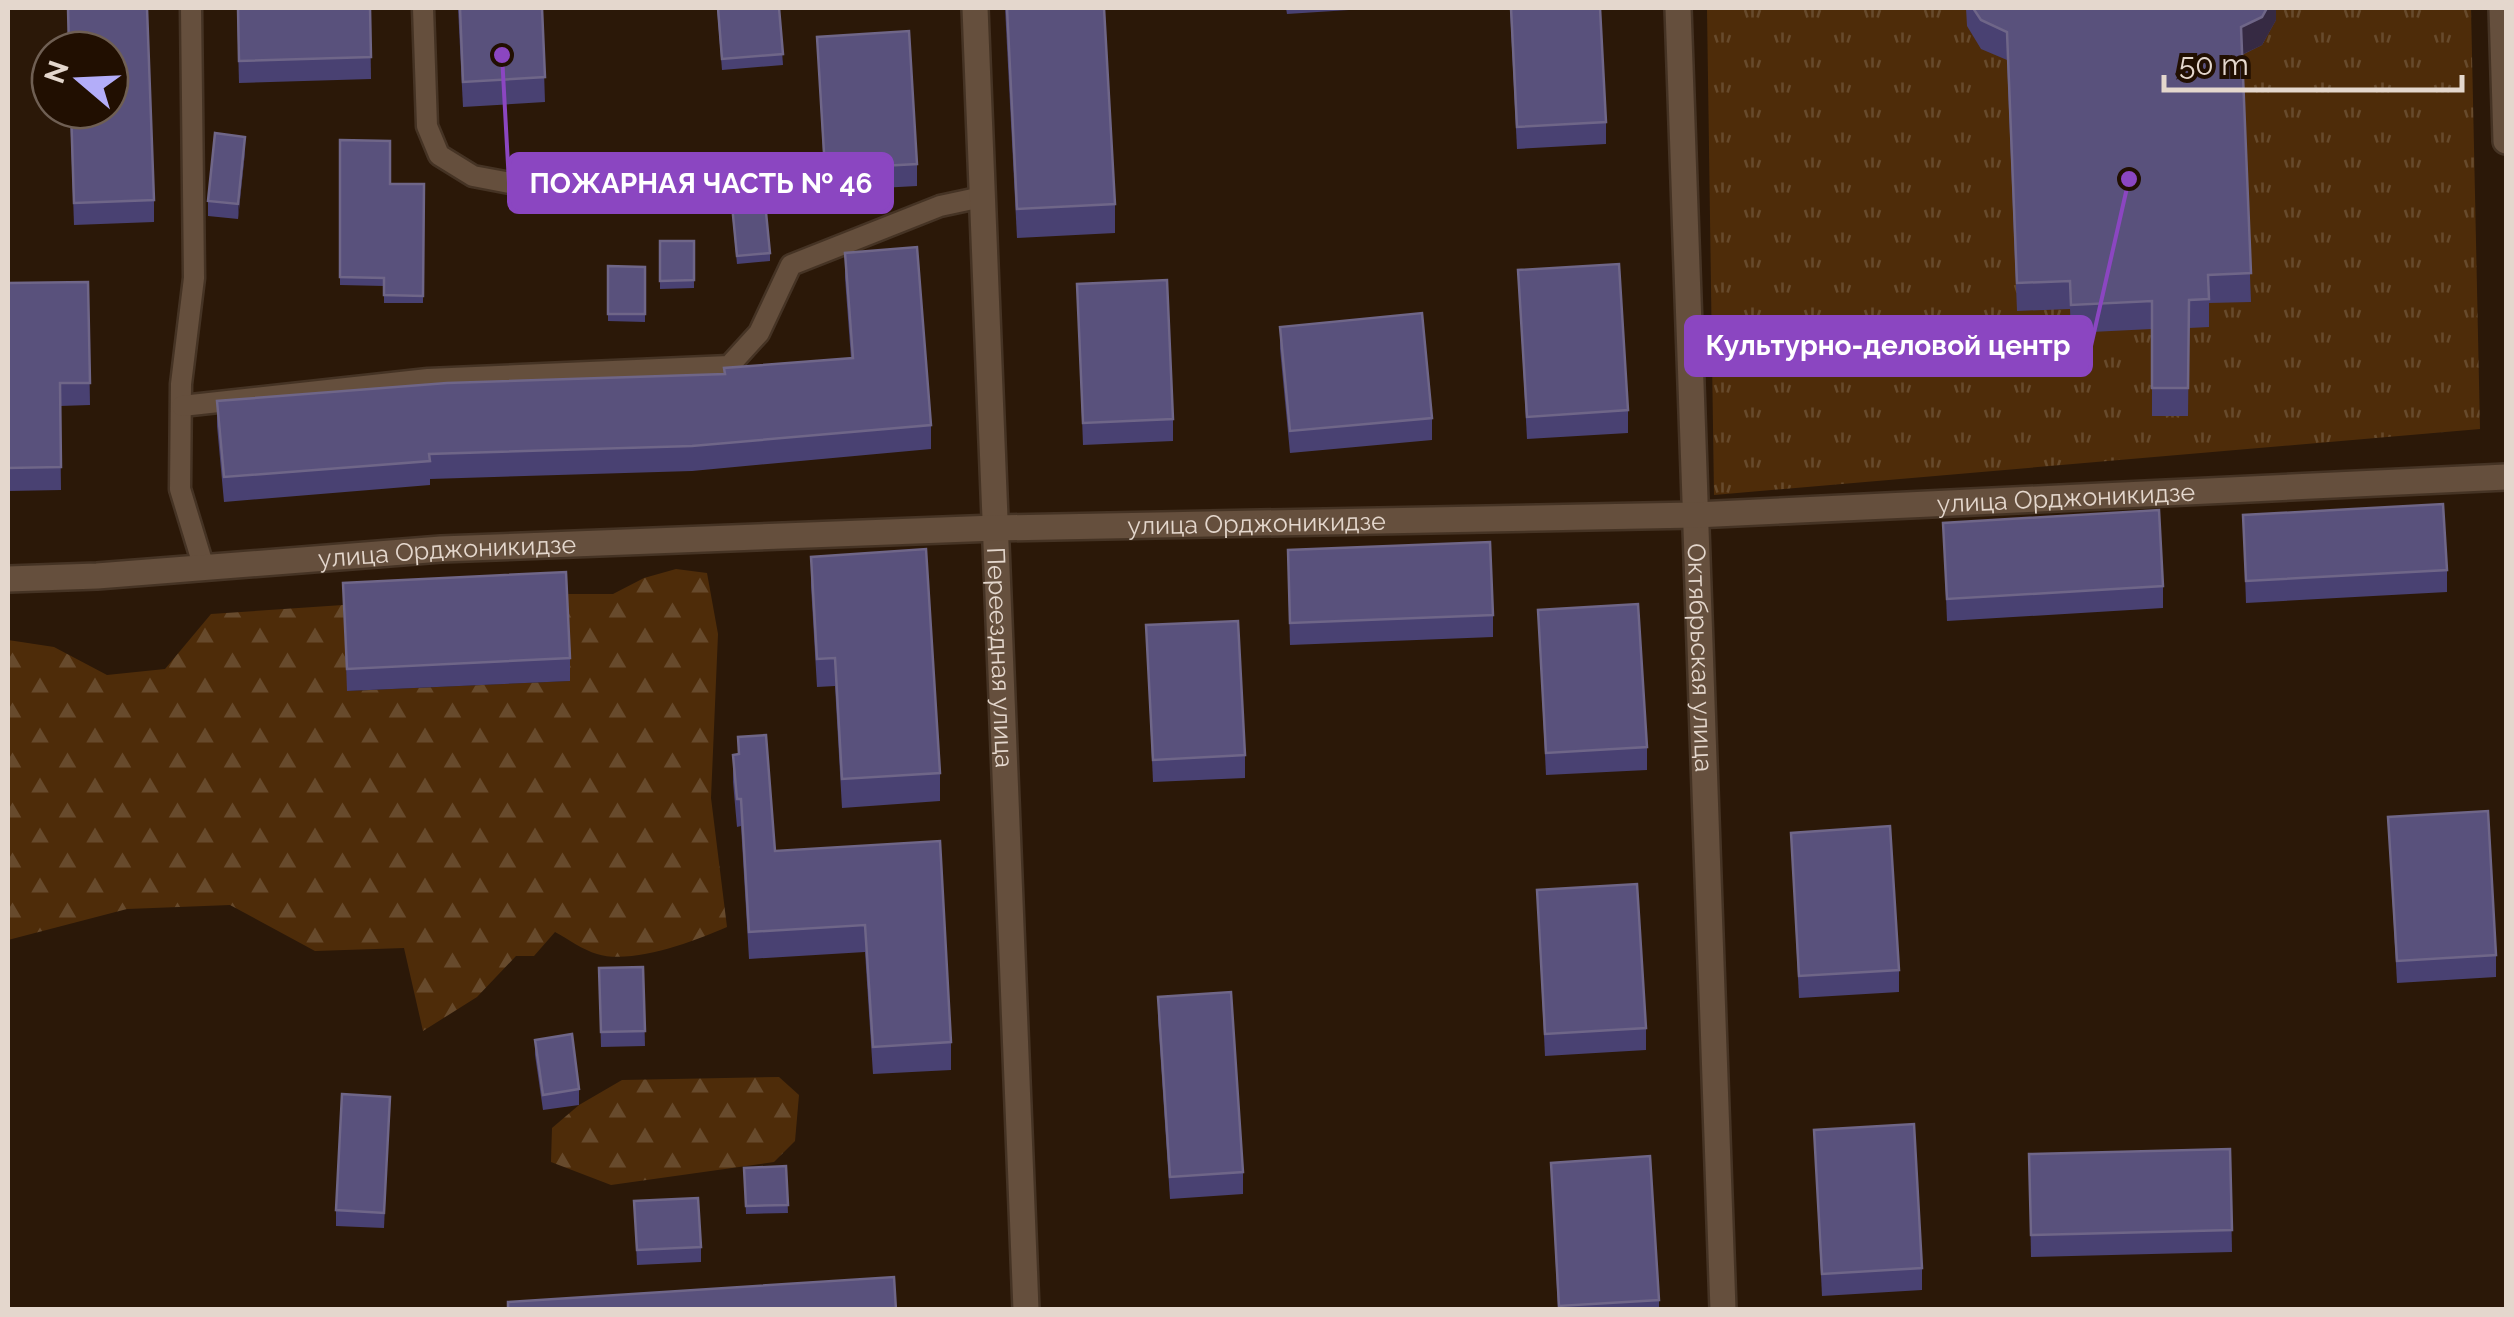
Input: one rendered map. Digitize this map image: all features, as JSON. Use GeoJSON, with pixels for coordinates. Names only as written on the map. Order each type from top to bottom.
{"type":"FeatureCollection","features":[{"type":"Feature","properties":{"kind":"street","name":"Переездная улица"},"geometry":{"type":"LineString","coordinates":[[976,8],[1026,1310]]}},
{"type":"Feature","properties":{"kind":"street","name":"Октябрьская улица"},"geometry":{"type":"LineString","coordinates":[[1678,8],[1723,1310]]}},
{"type":"Feature","properties":{"kind":"street"},"geometry":{"type":"LineString","coordinates":[[2502,8],[2506,140]]}},
{"type":"Feature","properties":{"kind":"street","name":"улица Орджоникидзе"},"geometry":{"type":"LineString","coordinates":[[8,579],[441,550],[996,528],[1695,515],[2506,477]]}},
{"type":"Feature","properties":{"kind":"lane"},"geometry":{"type":"LineString","coordinates":[[190,8],[194,278],[182,406],[180,489],[204,568]]}},
{"type":"Feature","properties":{"kind":"lane"},"geometry":{"type":"LineString","coordinates":[[423,8],[427,126],[439,154],[472,176],[552,191]]}},
{"type":"Feature","properties":{"kind":"lane"},"geometry":{"type":"LineString","coordinates":[[182,406],[428,379],[729,366],[759,332],[790,265],[940,206],[982,197]]}},
{"type":"Feature","properties":{"kind":"green space"},"geometry":{"type":"Polygon","coordinates":[[[1707,8],[2471,8],[2480,429],[1714,495],[1707,8]]]}},
{"type":"Feature","properties":{"kind":"green space"},"geometry":{"type":"Polygon","coordinates":[[[676,569],[707,573],[718,634],[711,798],[727,927],[681,945],[611,957],[581,947],[555,932],[534,956],[516,956],[477,997],[423,1031],[404,948],[315,951],[230,905],[127,909],[8,940],[8,640],[54,647],[107,675],[165,669],[211,614],[343,605],[348,691],[570,681],[566,594],[613,594],[644,578],[676,569]]]}},
{"type":"Feature","properties":{"kind":"green space"},"geometry":{"type":"Polygon","coordinates":[[[779,1077],[799,1095],[795,1141],[774,1162],[611,1185],[551,1162],[552,1128],[579,1105],[622,1080],[779,1077]]]}},
{"type":"Feature","properties":{"kind":"building"},"geometry":{"type":"Polygon","coordinates":[[[68,8],[147,8],[154,200],[74,203],[72,130],[130,130],[130,30],[69,30],[68,8]]]}},
{"type":"Feature","properties":{"kind":"building"},"geometry":{"type":"Polygon","coordinates":[[[238,8],[370,8],[371,57],[239,61],[238,8]]]}},
{"type":"Feature","properties":{"kind":"building"},"geometry":{"type":"Polygon","coordinates":[[[460,8],[542,8],[545,77],[463,82],[460,8]]]}},
{"type":"Feature","properties":{"kind":"building"},"geometry":{"type":"Polygon","coordinates":[[[718,8],[779,8],[783,54],[722,59],[718,8]]]}},
{"type":"Feature","properties":{"kind":"building"},"geometry":{"type":"Polygon","coordinates":[[[1007,8],[1104,8],[1115,204],[1017,209],[1007,8]]]}},
{"type":"Feature","properties":{"kind":"building"},"geometry":{"type":"Polygon","coordinates":[[[1511,8],[1600,8],[1606,122],[1517,127],[1511,8]]]}},
{"type":"Feature","properties":{"kind":"building"},"geometry":{"type":"Polygon","coordinates":[[[1973,8],[2267,8],[2262,17],[2241,27],[2251,273],[2208,275],[2209,299],[2189,300],[2188,388],[2152,388],[2152,301],[2071,305],[2070,281],[2017,283],[2007,32],[1981,20],[1973,8]]]}},
{"type":"Feature","properties":{"kind":"building"},"geometry":{"type":"Polygon","coordinates":[[[909,31],[917,164],[825,169],[817,37],[909,31]]]}},
{"type":"Feature","properties":{"kind":"building"},"geometry":{"type":"Polygon","coordinates":[[[215,133],[245,137],[238,204],[208,201],[215,133]]]}},
{"type":"Feature","properties":{"kind":"building"},"geometry":{"type":"Polygon","coordinates":[[[340,140],[390,141],[390,184],[424,184],[423,296],[384,295],[384,278],[340,277],[340,140]]]}},
{"type":"Feature","properties":{"kind":"building"},"geometry":{"type":"Polygon","coordinates":[[[765,202],[770,253],[737,256],[732,205],[765,202]]]}},
{"type":"Feature","properties":{"kind":"building"},"geometry":{"type":"Polygon","coordinates":[[[660,241],[694,241],[694,280],[660,281],[660,241]]]}},
{"type":"Feature","properties":{"kind":"building"},"geometry":{"type":"Polygon","coordinates":[[[917,247],[931,425],[692,446],[429,454],[430,461],[224,477],[217,401],[447,383],[725,374],[724,368],[853,358],[845,253],[917,247]]]}},
{"type":"Feature","properties":{"kind":"building"},"geometry":{"type":"Polygon","coordinates":[[[1619,264],[1628,410],[1527,417],[1518,270],[1619,264]]]}},
{"type":"Feature","properties":{"kind":"building"},"geometry":{"type":"Polygon","coordinates":[[[608,266],[645,267],[645,314],[608,314],[608,266]]]}},
{"type":"Feature","properties":{"kind":"building"},"geometry":{"type":"Polygon","coordinates":[[[1167,280],[1173,419],[1083,423],[1077,284],[1167,280]]]}},
{"type":"Feature","properties":{"kind":"building"},"geometry":{"type":"Polygon","coordinates":[[[88,282],[90,383],[60,383],[61,467],[8,468],[8,283],[88,282]]]}},
{"type":"Feature","properties":{"kind":"building"},"geometry":{"type":"Polygon","coordinates":[[[1422,313],[1432,418],[1290,431],[1280,327],[1422,313]]]}},
{"type":"Feature","properties":{"kind":"building"},"geometry":{"type":"Polygon","coordinates":[[[2443,504],[2447,570],[2246,581],[2243,515],[2443,504]]]}},
{"type":"Feature","properties":{"kind":"building"},"geometry":{"type":"Polygon","coordinates":[[[2159,510],[2163,586],[1947,599],[1943,523],[2159,510]]]}},
{"type":"Feature","properties":{"kind":"building"},"geometry":{"type":"Polygon","coordinates":[[[1490,542],[1493,615],[1290,623],[1288,550],[1490,542]]]}},
{"type":"Feature","properties":{"kind":"building"},"geometry":{"type":"Polygon","coordinates":[[[926,549],[940,773],[842,779],[835,658],[817,659],[811,557],[926,549]]]}},
{"type":"Feature","properties":{"kind":"building"},"geometry":{"type":"Polygon","coordinates":[[[566,572],[570,658],[347,669],[343,583],[566,572]]]}},
{"type":"Feature","properties":{"kind":"building"},"geometry":{"type":"Polygon","coordinates":[[[1638,604],[1647,747],[1546,753],[1538,610],[1638,604]]]}},
{"type":"Feature","properties":{"kind":"building"},"geometry":{"type":"Polygon","coordinates":[[[1238,621],[1245,755],[1153,760],[1146,625],[1238,621]]]}},
{"type":"Feature","properties":{"kind":"building"},"geometry":{"type":"Polygon","coordinates":[[[766,735],[775,851],[940,841],[951,1042],[873,1047],[865,925],[749,932],[741,799],[737,799],[733,755],[739,754],[738,737],[766,735]]]}},
{"type":"Feature","properties":{"kind":"building"},"geometry":{"type":"Polygon","coordinates":[[[2488,811],[2496,955],[2397,961],[2388,817],[2488,811]]]}},
{"type":"Feature","properties":{"kind":"building"},"geometry":{"type":"Polygon","coordinates":[[[1890,826],[1899,970],[1799,976],[1791,833],[1890,826]]]}},
{"type":"Feature","properties":{"kind":"building"},"geometry":{"type":"Polygon","coordinates":[[[1637,884],[1646,1028],[1545,1034],[1537,890],[1637,884]]]}},
{"type":"Feature","properties":{"kind":"building"},"geometry":{"type":"Polygon","coordinates":[[[643,967],[645,1031],[601,1032],[599,968],[643,967]]]}},
{"type":"Feature","properties":{"kind":"building"},"geometry":{"type":"Polygon","coordinates":[[[1231,992],[1243,1172],[1170,1177],[1158,997],[1231,992]]]}},
{"type":"Feature","properties":{"kind":"building"},"geometry":{"type":"Polygon","coordinates":[[[572,1034],[579,1089],[543,1095],[535,1040],[572,1034]]]}},
{"type":"Feature","properties":{"kind":"building"},"geometry":{"type":"Polygon","coordinates":[[[342,1094],[390,1097],[384,1213],[336,1210],[342,1094]]]}},
{"type":"Feature","properties":{"kind":"building"},"geometry":{"type":"Polygon","coordinates":[[[1914,1124],[1922,1268],[1822,1274],[1814,1130],[1914,1124]]]}},
{"type":"Feature","properties":{"kind":"building"},"geometry":{"type":"Polygon","coordinates":[[[2230,1149],[2232,1230],[2031,1235],[2029,1154],[2230,1149]]]}},
{"type":"Feature","properties":{"kind":"building"},"geometry":{"type":"Polygon","coordinates":[[[1650,1156],[1659,1300],[1559,1306],[1551,1163],[1650,1156]]]}},
{"type":"Feature","properties":{"kind":"building"},"geometry":{"type":"Polygon","coordinates":[[[786,1166],[788,1205],[746,1206],[744,1168],[786,1166]]]}},
{"type":"Feature","properties":{"kind":"building"},"geometry":{"type":"Polygon","coordinates":[[[698,1198],[701,1247],[637,1250],[634,1201],[698,1198]]]}},
{"type":"Feature","properties":{"kind":"building"},"geometry":{"type":"Polygon","coordinates":[[[894,1277],[896,1310],[508,1310],[508,1302],[894,1277]]]}},
{"type":"Feature","properties":{"kind":"place","name":"ПОЖАРНАЯ ЧАСТЬ № 46"},"geometry":{"type":"Point","coordinates":[502,55]}},
{"type":"Feature","properties":{"kind":"place","name":"Культурно-деловой центр"},"geometry":{"type":"Point","coordinates":[2129,179]}}]}
